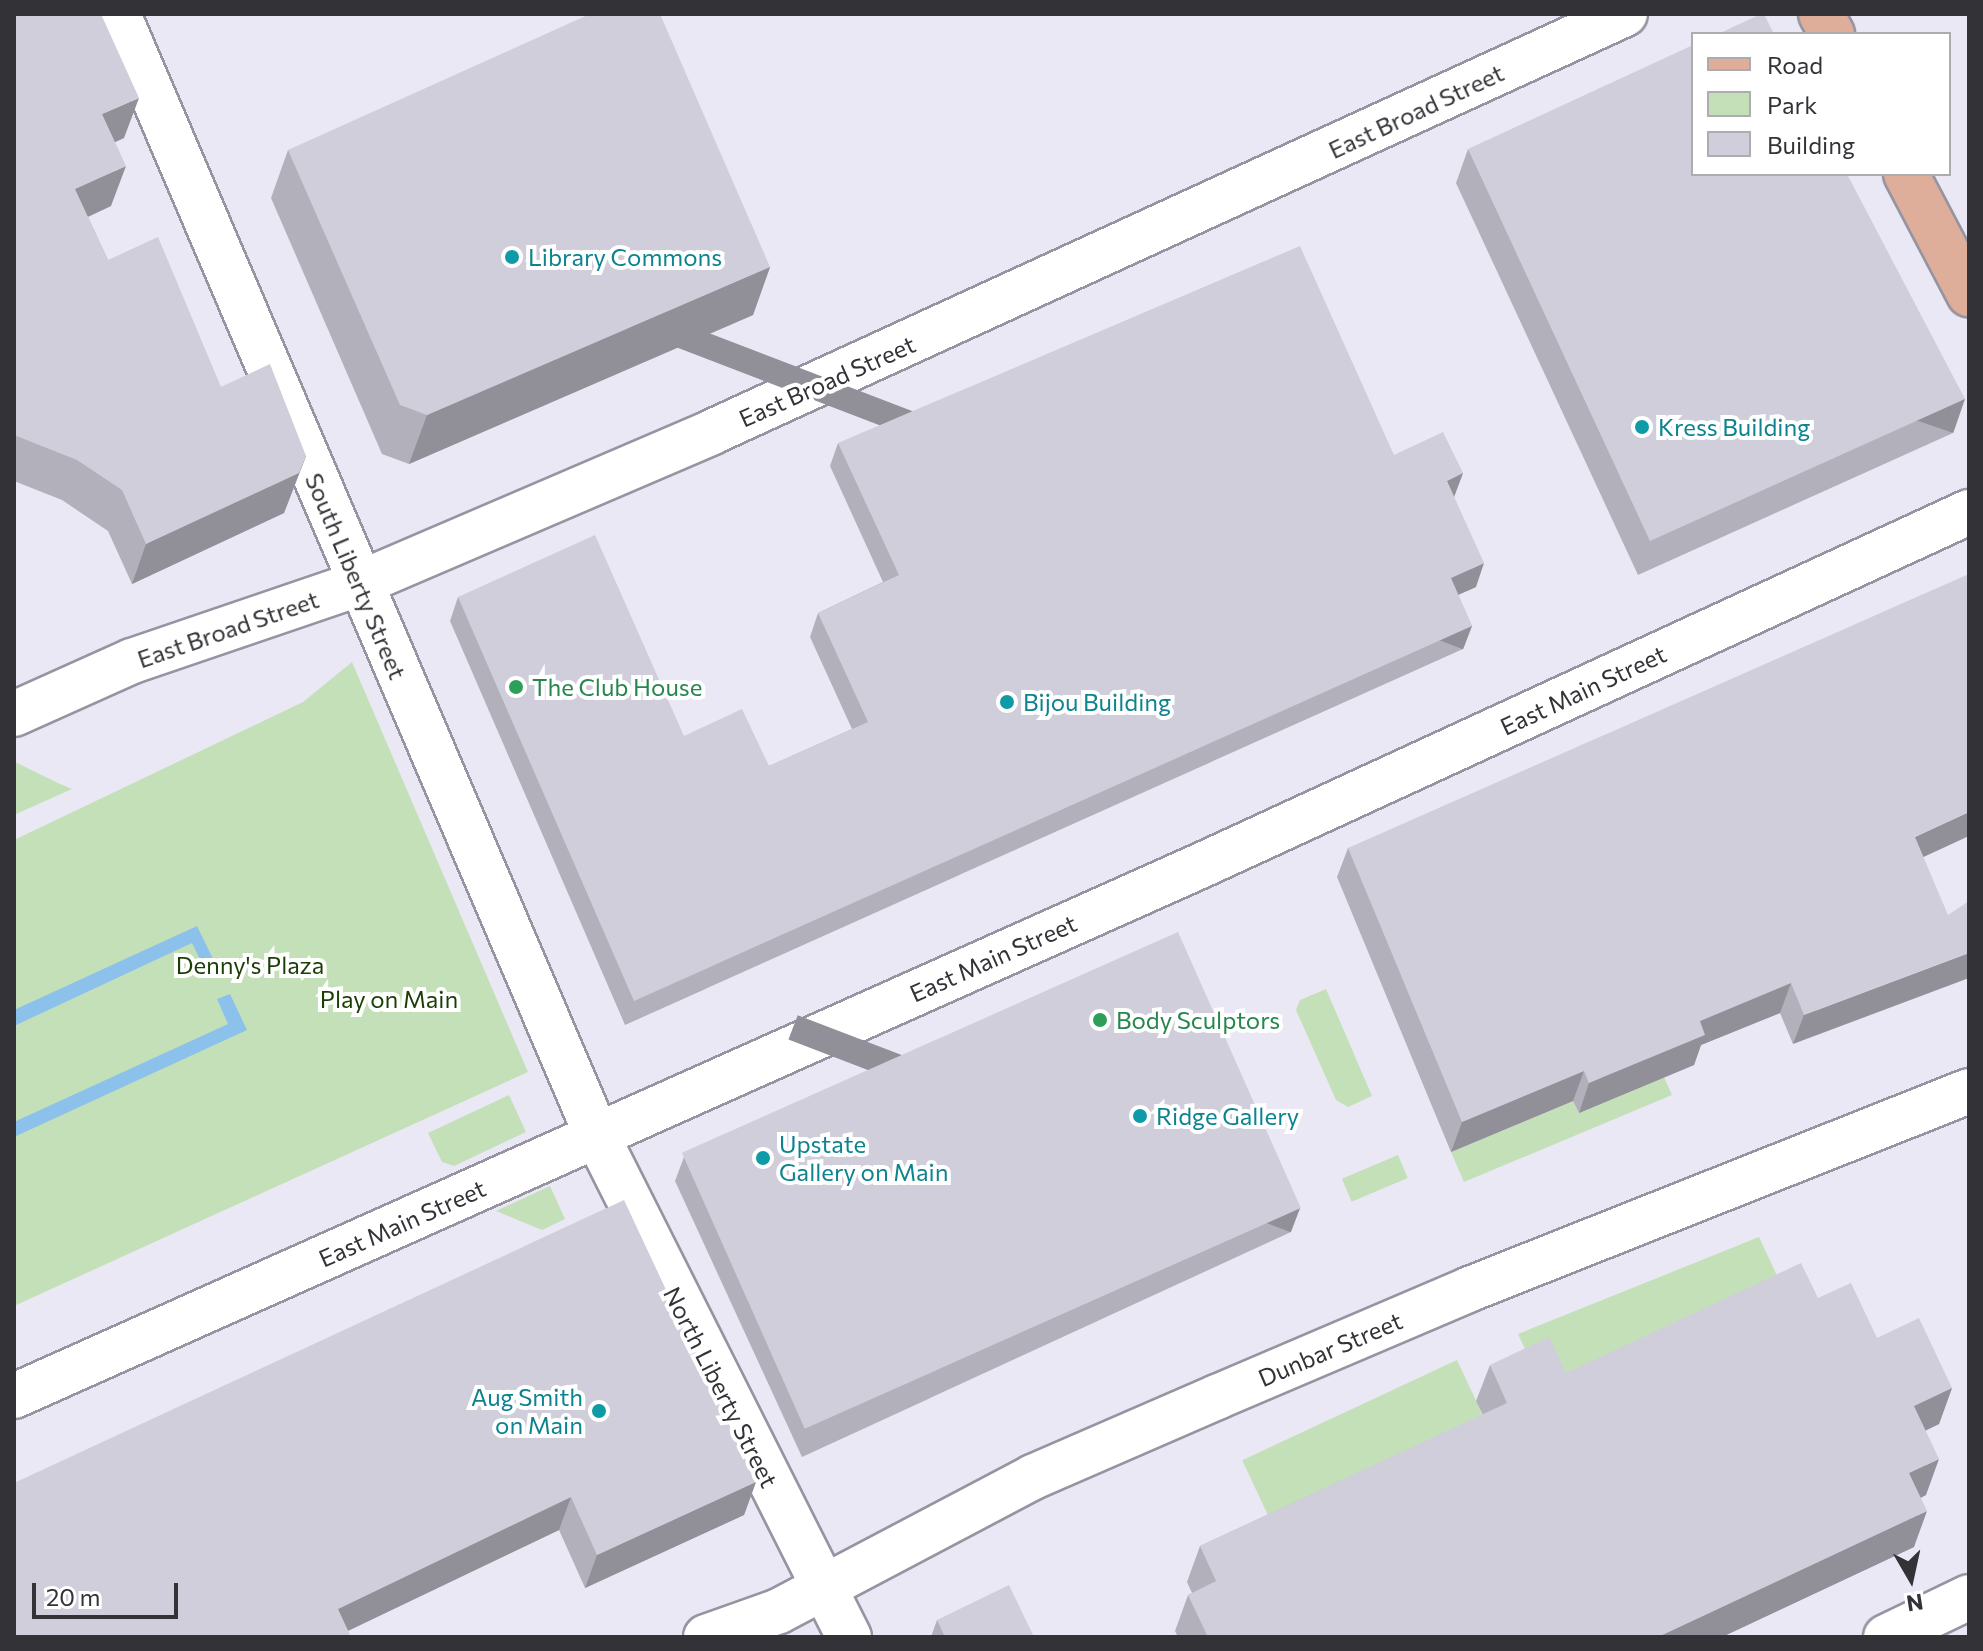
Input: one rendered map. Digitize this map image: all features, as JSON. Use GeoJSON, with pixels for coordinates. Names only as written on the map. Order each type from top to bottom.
{"type":"FeatureCollection","features":[{"type":"Feature","properties":{"kind":"main road"},"geometry":{"type":"LineString","coordinates":[[1821,14],[1831,32]]}},
{"type":"Feature","properties":{"kind":"main road"},"geometry":{"type":"LineString","coordinates":[[1907,176],[1969,294]]}},
{"type":"Feature","properties":{"kind":"street","name":"South Liberty Street"},"geometry":{"type":"LineString","coordinates":[[118,14],[358,584],[597,1136]]}},
{"type":"Feature","properties":{"kind":"street","name":"East Broad Street"},"geometry":{"type":"LineString","coordinates":[[14,714],[132,661],[358,584],[972,317],[1625,14]]}},
{"type":"Feature","properties":{"kind":"street","name":"East Main Street"},"geometry":{"type":"LineString","coordinates":[[14,1396],[1185,873],[1969,512]]}},
{"type":"Feature","properties":{"kind":"street","name":"Dunbar Street"},"geometry":{"type":"LineString","coordinates":[[706,1637],[825,1589],[1033,1477],[1217,1397],[1470,1289],[1969,1091]]}},
{"type":"Feature","properties":{"kind":"street","name":"North Liberty Street"},"geometry":{"type":"LineString","coordinates":[[597,1136],[849,1637]]}},
{"type":"Feature","properties":{"kind":"street"},"geometry":{"type":"LineString","coordinates":[[1886,1637],[1969,1597]]}},
{"type":"Feature","properties":{"kind":"green space","name":"Denny's Plaza"},"geometry":{"type":"Polygon","coordinates":[[[352,662],[528,1072],[14,1306],[14,840],[303,702],[352,662]]]}},
{"type":"Feature","properties":{"kind":"green space"},"geometry":{"type":"Polygon","coordinates":[[[15,762],[60,784],[72,789],[14,815],[15,762]]]}},
{"type":"Feature","properties":{"kind":"green space"},"geometry":{"type":"Polygon","coordinates":[[[1326,989],[1372,1096],[1348,1107],[1336,1100],[1296,1010],[1300,1000],[1326,989]]]}},
{"type":"Feature","properties":{"kind":"green space"},"geometry":{"type":"Polygon","coordinates":[[[1664,1077],[1672,1095],[1464,1182],[1451,1152],[1573,1101],[1579,1113],[1664,1077]]]}},
{"type":"Feature","properties":{"kind":"green space"},"geometry":{"type":"Polygon","coordinates":[[[509,1095],[526,1132],[454,1166],[442,1162],[428,1133],[509,1095]]]}},
{"type":"Feature","properties":{"kind":"green space"},"geometry":{"type":"Polygon","coordinates":[[[1398,1155],[1408,1178],[1352,1202],[1342,1179],[1398,1155]]]}},
{"type":"Feature","properties":{"kind":"green space"},"geometry":{"type":"Polygon","coordinates":[[[550,1186],[565,1219],[542,1230],[496,1211],[550,1186]]]}},
{"type":"Feature","properties":{"kind":"green space"},"geometry":{"type":"Polygon","coordinates":[[[1759,1237],[1788,1299],[1553,1409],[1518,1334],[1759,1237]]]}},
{"type":"Feature","properties":{"kind":"green space"},"geometry":{"type":"Polygon","coordinates":[[[1457,1360],[1494,1439],[1279,1539],[1242,1460],[1457,1360]]]}},
{"type":"Feature","properties":{"kind":"water"},"geometry":{"type":"Polygon","coordinates":[[[197,926],[215,963],[204,968],[192,943],[14,1026],[14,1010],[197,926]]]}},
{"type":"Feature","properties":{"kind":"water"},"geometry":{"type":"Polygon","coordinates":[[[230,994],[247,1030],[14,1137],[14,1122],[228,1024],[217,999],[230,994]]]}},
{"type":"Feature","properties":{"kind":"building"},"geometry":{"type":"Polygon","coordinates":[[[14,14],[101,14],[139,98],[102,114],[126,166],[75,189],[108,260],[158,237],[221,387],[270,364],[306,456],[299,473],[146,544],[122,490],[77,460],[14,435],[14,14]]]}},
{"type":"Feature","properties":{"kind":"building","name":"Library Commons"},"geometry":{"type":"Polygon","coordinates":[[[590,14],[660,14],[770,267],[427,415],[400,405],[288,150],[590,14]]]}},
{"type":"Feature","properties":{"kind":"building"},"geometry":{"type":"Polygon","coordinates":[[[1764,14],[1773,32],[1722,32],[1764,14]]]}},
{"type":"Feature","properties":{"kind":"building"},"geometry":{"type":"Polygon","coordinates":[[[1691,46],[1691,176],[1848,176],[1965,399],[1650,541],[1468,149],[1691,46]]]}},
{"type":"Feature","properties":{"kind":"building"},"geometry":{"type":"Polygon","coordinates":[[[1300,246],[1394,455],[1443,432],[1463,473],[1447,481],[1484,563],[1451,578],[1472,626],[634,1001],[458,597],[595,535],[684,736],[742,709],[769,766],[868,722],[818,613],[899,575],[838,443],[1300,246]]]}},
{"type":"Feature","properties":{"kind":"building"},"geometry":{"type":"Polygon","coordinates":[[[1969,574],[1969,812],[1915,837],[1948,915],[1969,901],[1969,953],[1804,1015],[1791,983],[1700,1021],[1705,1035],[1589,1083],[1584,1071],[1462,1122],[1348,848],[1969,574]]]}},
{"type":"Feature","properties":{"kind":"building"},"geometry":{"type":"Polygon","coordinates":[[[1178,932],[1301,1208],[805,1429],[682,1153],[1178,932]]]}},
{"type":"Feature","properties":{"kind":"building"},"geometry":{"type":"Polygon","coordinates":[[[624,1200],[756,1482],[597,1555],[571,1497],[338,1609],[351,1637],[14,1637],[14,1483],[624,1200]]]}},
{"type":"Feature","properties":{"kind":"building"},"geometry":{"type":"Polygon","coordinates":[[[1801,1263],[1818,1298],[1851,1283],[1877,1338],[1919,1318],[1952,1388],[1914,1406],[1939,1459],[1909,1473],[1927,1511],[1658,1637],[1208,1637],[1188,1595],[1216,1581],[1200,1546],[1507,1403],[1490,1365],[1549,1337],[1566,1373],[1801,1263]]]}},
{"type":"Feature","properties":{"kind":"building"},"geometry":{"type":"Polygon","coordinates":[[[1009,1585],[1034,1637],[945,1637],[937,1620],[1009,1585]]]}},
{"type":"Feature","properties":{"kind":"place","name":"Library Commons"},"geometry":{"type":"Point","coordinates":[512,257]}},
{"type":"Feature","properties":{"kind":"place","name":"Kress Building"},"geometry":{"type":"Point","coordinates":[1642,427]}},
{"type":"Feature","properties":{"kind":"place","name":"The Club House"},"geometry":{"type":"Point","coordinates":[516,687]}},
{"type":"Feature","properties":{"kind":"place","name":"Bijou Building"},"geometry":{"type":"Point","coordinates":[1007,702]}},
{"type":"Feature","properties":{"kind":"place","name":"Body Sculptors"},"geometry":{"type":"Point","coordinates":[1100,1020]}},
{"type":"Feature","properties":{"kind":"place","name":"Ridge Gallery"},"geometry":{"type":"Point","coordinates":[1140,1116]}},
{"type":"Feature","properties":{"kind":"place","name":"Upstate Gallery on Main"},"geometry":{"type":"Point","coordinates":[763,1158]}},
{"type":"Feature","properties":{"kind":"place","name":"Aug Smith on Main"},"geometry":{"type":"Point","coordinates":[599,1411]}},
{"type":"Feature","properties":{"kind":"park label","name":"Play on Main"},"geometry":{"type":"Point","coordinates":[389,999]}}]}
